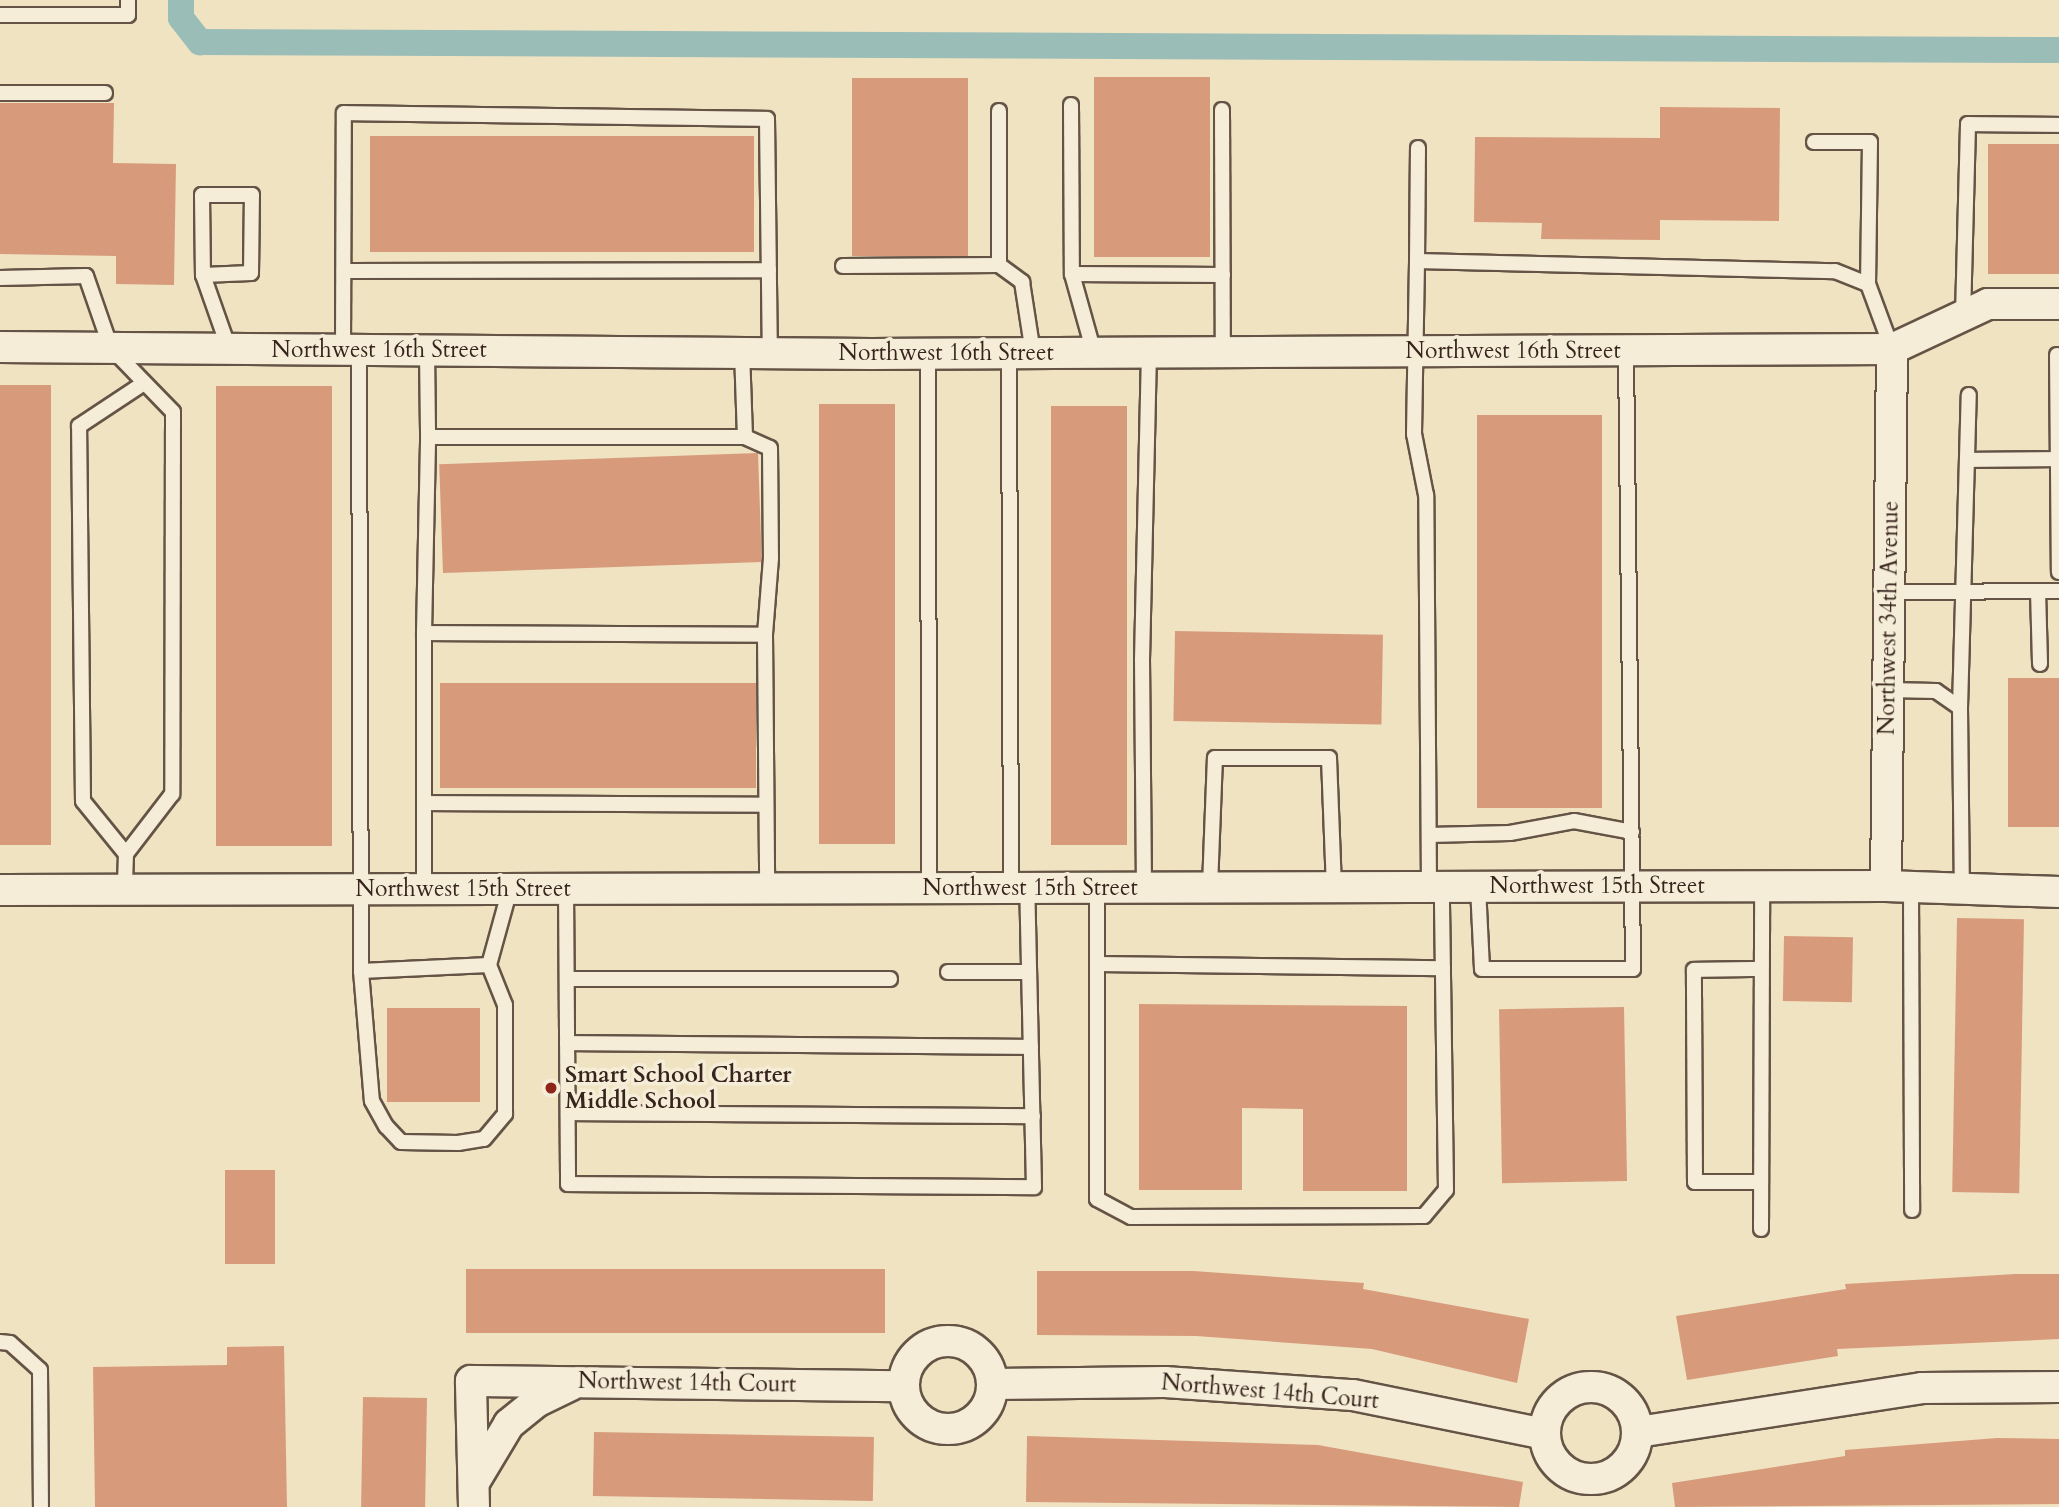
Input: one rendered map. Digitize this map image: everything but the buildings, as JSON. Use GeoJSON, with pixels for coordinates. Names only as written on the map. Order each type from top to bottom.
{"type":"FeatureCollection","features":[{"type":"Feature","properties":{"kind":"street"},"geometry":{"type":"LineString","coordinates":[[1892,349],[1963,318],[1987,304],[2059,304]]}},
{"type":"Feature","properties":{"kind":"street","name":"Northwest 16th Street"},"geometry":{"type":"LineString","coordinates":[[0,347],[928,354],[1892,349]]}},
{"type":"Feature","properties":{"kind":"street","name":"Northwest 34th Avenue"},"geometry":{"type":"LineString","coordinates":[[1892,349],[1888,690],[1899,887]]}},
{"type":"Feature","properties":{"kind":"street","name":"Northwest 15th Street"},"geometry":{"type":"LineString","coordinates":[[0,890],[1762,886],[2059,892]]}},
{"type":"Feature","properties":{"kind":"street"},"geometry":{"type":"LineString","coordinates":[[948,1340],[979,1353],[993,1384],[981,1416],[949,1430],[917,1417],[903,1386],[916,1354],[948,1340]]}},
{"type":"Feature","properties":{"kind":"street","name":"Northwest 14th Court"},"geometry":{"type":"LineString","coordinates":[[474,1495],[471,1381],[903,1386]]}},
{"type":"Feature","properties":{"kind":"street"},"geometry":{"type":"LineString","coordinates":[[474,1495],[509,1424],[536,1402],[584,1381]]}},
{"type":"Feature","properties":{"kind":"street","name":"Northwest 14th Court"},"geometry":{"type":"LineString","coordinates":[[993,1384],[1165,1382],[1353,1395],[1544,1434]]}},
{"type":"Feature","properties":{"kind":"street"},"geometry":{"type":"LineString","coordinates":[[1589,1386],[1623,1399],[1638,1432],[1625,1465],[1592,1480],[1558,1467],[1544,1434],[1557,1401],[1589,1386]]}},
{"type":"Feature","properties":{"kind":"street"},"geometry":{"type":"LineString","coordinates":[[1638,1432],[1922,1388],[2059,1387]]}},
{"type":"Feature","properties":{"kind":"lane"},"geometry":{"type":"LineString","coordinates":[[0,15],[128,15],[128,0]]}},
{"type":"Feature","properties":{"kind":"lane"},"geometry":{"type":"LineString","coordinates":[[0,93],[105,93]]}},
{"type":"Feature","properties":{"kind":"lane"},"geometry":{"type":"LineString","coordinates":[[1072,105],[1072,274],[1094,353]]}},
{"type":"Feature","properties":{"kind":"lane"},"geometry":{"type":"LineString","coordinates":[[1222,110],[1223,352]]}},
{"type":"Feature","properties":{"kind":"lane"},"geometry":{"type":"LineString","coordinates":[[999,111],[999,265]]}},
{"type":"Feature","properties":{"kind":"lane"},"geometry":{"type":"LineString","coordinates":[[510,889],[489,965],[505,1005],[505,1114],[484,1139],[458,1143],[401,1142],[386,1126],[372,1101],[360,971],[351,350],[344,271],[344,113],[767,119],[769,270],[745,437]]}},
{"type":"Feature","properties":{"kind":"lane"},"geometry":{"type":"LineString","coordinates":[[1963,318],[1968,124],[2059,125]]}},
{"type":"Feature","properties":{"kind":"lane"},"geometry":{"type":"LineString","coordinates":[[1814,142],[1870,142],[1868,284],[1892,349]]}},
{"type":"Feature","properties":{"kind":"lane"},"geometry":{"type":"LineString","coordinates":[[1097,888],[1097,1199],[1131,1217],[1424,1216],[1446,1191],[1443,968],[1429,835],[1426,495],[1414,434],[1413,352],[1418,148]]}},
{"type":"Feature","properties":{"kind":"lane"},"geometry":{"type":"LineString","coordinates":[[203,275],[251,274],[252,195],[202,195],[203,275],[229,349]]}},
{"type":"Feature","properties":{"kind":"lane"},"geometry":{"type":"LineString","coordinates":[[1417,261],[1835,271],[1868,284]]}},
{"type":"Feature","properties":{"kind":"lane"},"geometry":{"type":"LineString","coordinates":[[566,888],[568,1184],[1034,1187],[1029,972],[1019,888],[1022,282],[999,265],[844,266]]}},
{"type":"Feature","properties":{"kind":"lane"},"geometry":{"type":"LineString","coordinates":[[344,271],[769,270]]}},
{"type":"Feature","properties":{"kind":"lane"},"geometry":{"type":"LineString","coordinates":[[1072,274],[1223,275]]}},
{"type":"Feature","properties":{"kind":"lane"},"geometry":{"type":"LineString","coordinates":[[0,278],[86,276],[111,348],[173,412],[172,794],[126,854],[125,890]]}},
{"type":"Feature","properties":{"kind":"lane"},"geometry":{"type":"LineString","coordinates":[[424,889],[424,633],[428,437],[426,350]]}},
{"type":"Feature","properties":{"kind":"lane"},"geometry":{"type":"LineString","coordinates":[[1478,887],[1482,969],[1633,970],[1626,351]]}},
{"type":"Feature","properties":{"kind":"lane"},"geometry":{"type":"LineString","coordinates":[[1144,888],[1142,660],[1149,353]]}},
{"type":"Feature","properties":{"kind":"lane"},"geometry":{"type":"LineString","coordinates":[[928,354],[929,888]]}},
{"type":"Feature","properties":{"kind":"lane"},"geometry":{"type":"LineString","coordinates":[[2057,355],[2059,572]]}},
{"type":"Feature","properties":{"kind":"lane"},"geometry":{"type":"LineString","coordinates":[[126,854],[83,801],[79,426],[144,383]]}},
{"type":"Feature","properties":{"kind":"lane"},"geometry":{"type":"LineString","coordinates":[[1962,892],[1960,708],[1969,395]]}},
{"type":"Feature","properties":{"kind":"lane"},"geometry":{"type":"LineString","coordinates":[[428,437],[745,437],[769,448],[771,558],[765,635],[767,888]]}},
{"type":"Feature","properties":{"kind":"lane"},"geometry":{"type":"LineString","coordinates":[[1967,460],[2057,459]]}},
{"type":"Feature","properties":{"kind":"lane"},"geometry":{"type":"LineString","coordinates":[[2038,591],[2040,664]]}},
{"type":"Feature","properties":{"kind":"lane"},"geometry":{"type":"LineString","coordinates":[[1889,592],[2059,591]]}},
{"type":"Feature","properties":{"kind":"lane"},"geometry":{"type":"LineString","coordinates":[[424,633],[765,635]]}},
{"type":"Feature","properties":{"kind":"lane"},"geometry":{"type":"LineString","coordinates":[[1888,690],[1936,691],[1960,708]]}},
{"type":"Feature","properties":{"kind":"lane"},"geometry":{"type":"LineString","coordinates":[[1210,887],[1215,758],[1329,758],[1334,887]]}},
{"type":"Feature","properties":{"kind":"lane"},"geometry":{"type":"LineString","coordinates":[[424,803],[766,805]]}},
{"type":"Feature","properties":{"kind":"lane"},"geometry":{"type":"LineString","coordinates":[[1429,835],[1510,833],[1574,821],[1632,832]]}},
{"type":"Feature","properties":{"kind":"lane"},"geometry":{"type":"LineString","coordinates":[[1761,1229],[1762,886]]}},
{"type":"Feature","properties":{"kind":"lane"},"geometry":{"type":"LineString","coordinates":[[1899,887],[1912,1210]]}},
{"type":"Feature","properties":{"kind":"lane"},"geometry":{"type":"LineString","coordinates":[[1097,964],[1443,968]]}},
{"type":"Feature","properties":{"kind":"lane"},"geometry":{"type":"LineString","coordinates":[[360,971],[489,965]]}},
{"type":"Feature","properties":{"kind":"lane"},"geometry":{"type":"LineString","coordinates":[[1761,969],[1694,970],[1695,1182],[1761,1182]]}},
{"type":"Feature","properties":{"kind":"lane"},"geometry":{"type":"LineString","coordinates":[[948,972],[1029,972]]}},
{"type":"Feature","properties":{"kind":"lane"},"geometry":{"type":"LineString","coordinates":[[567,979],[890,979]]}},
{"type":"Feature","properties":{"kind":"lane"},"geometry":{"type":"LineString","coordinates":[[567,1043],[1031,1047]]}},
{"type":"Feature","properties":{"kind":"lane"},"geometry":{"type":"LineString","coordinates":[[568,1113],[1032,1116]]}},
{"type":"Feature","properties":{"kind":"lane"},"geometry":{"type":"LineString","coordinates":[[0,1342],[10,1343],[40,1370],[41,1507]]}},
{"type":"Feature","properties":{"kind":"waterway"},"geometry":{"type":"LineString","coordinates":[[181,0],[181,18],[200,42],[2059,50]]}},
{"type":"Feature","properties":{"kind":"place","name":"Smart School Charter Middle School"},"geometry":{"type":"Point","coordinates":[551,1088]}}]}
